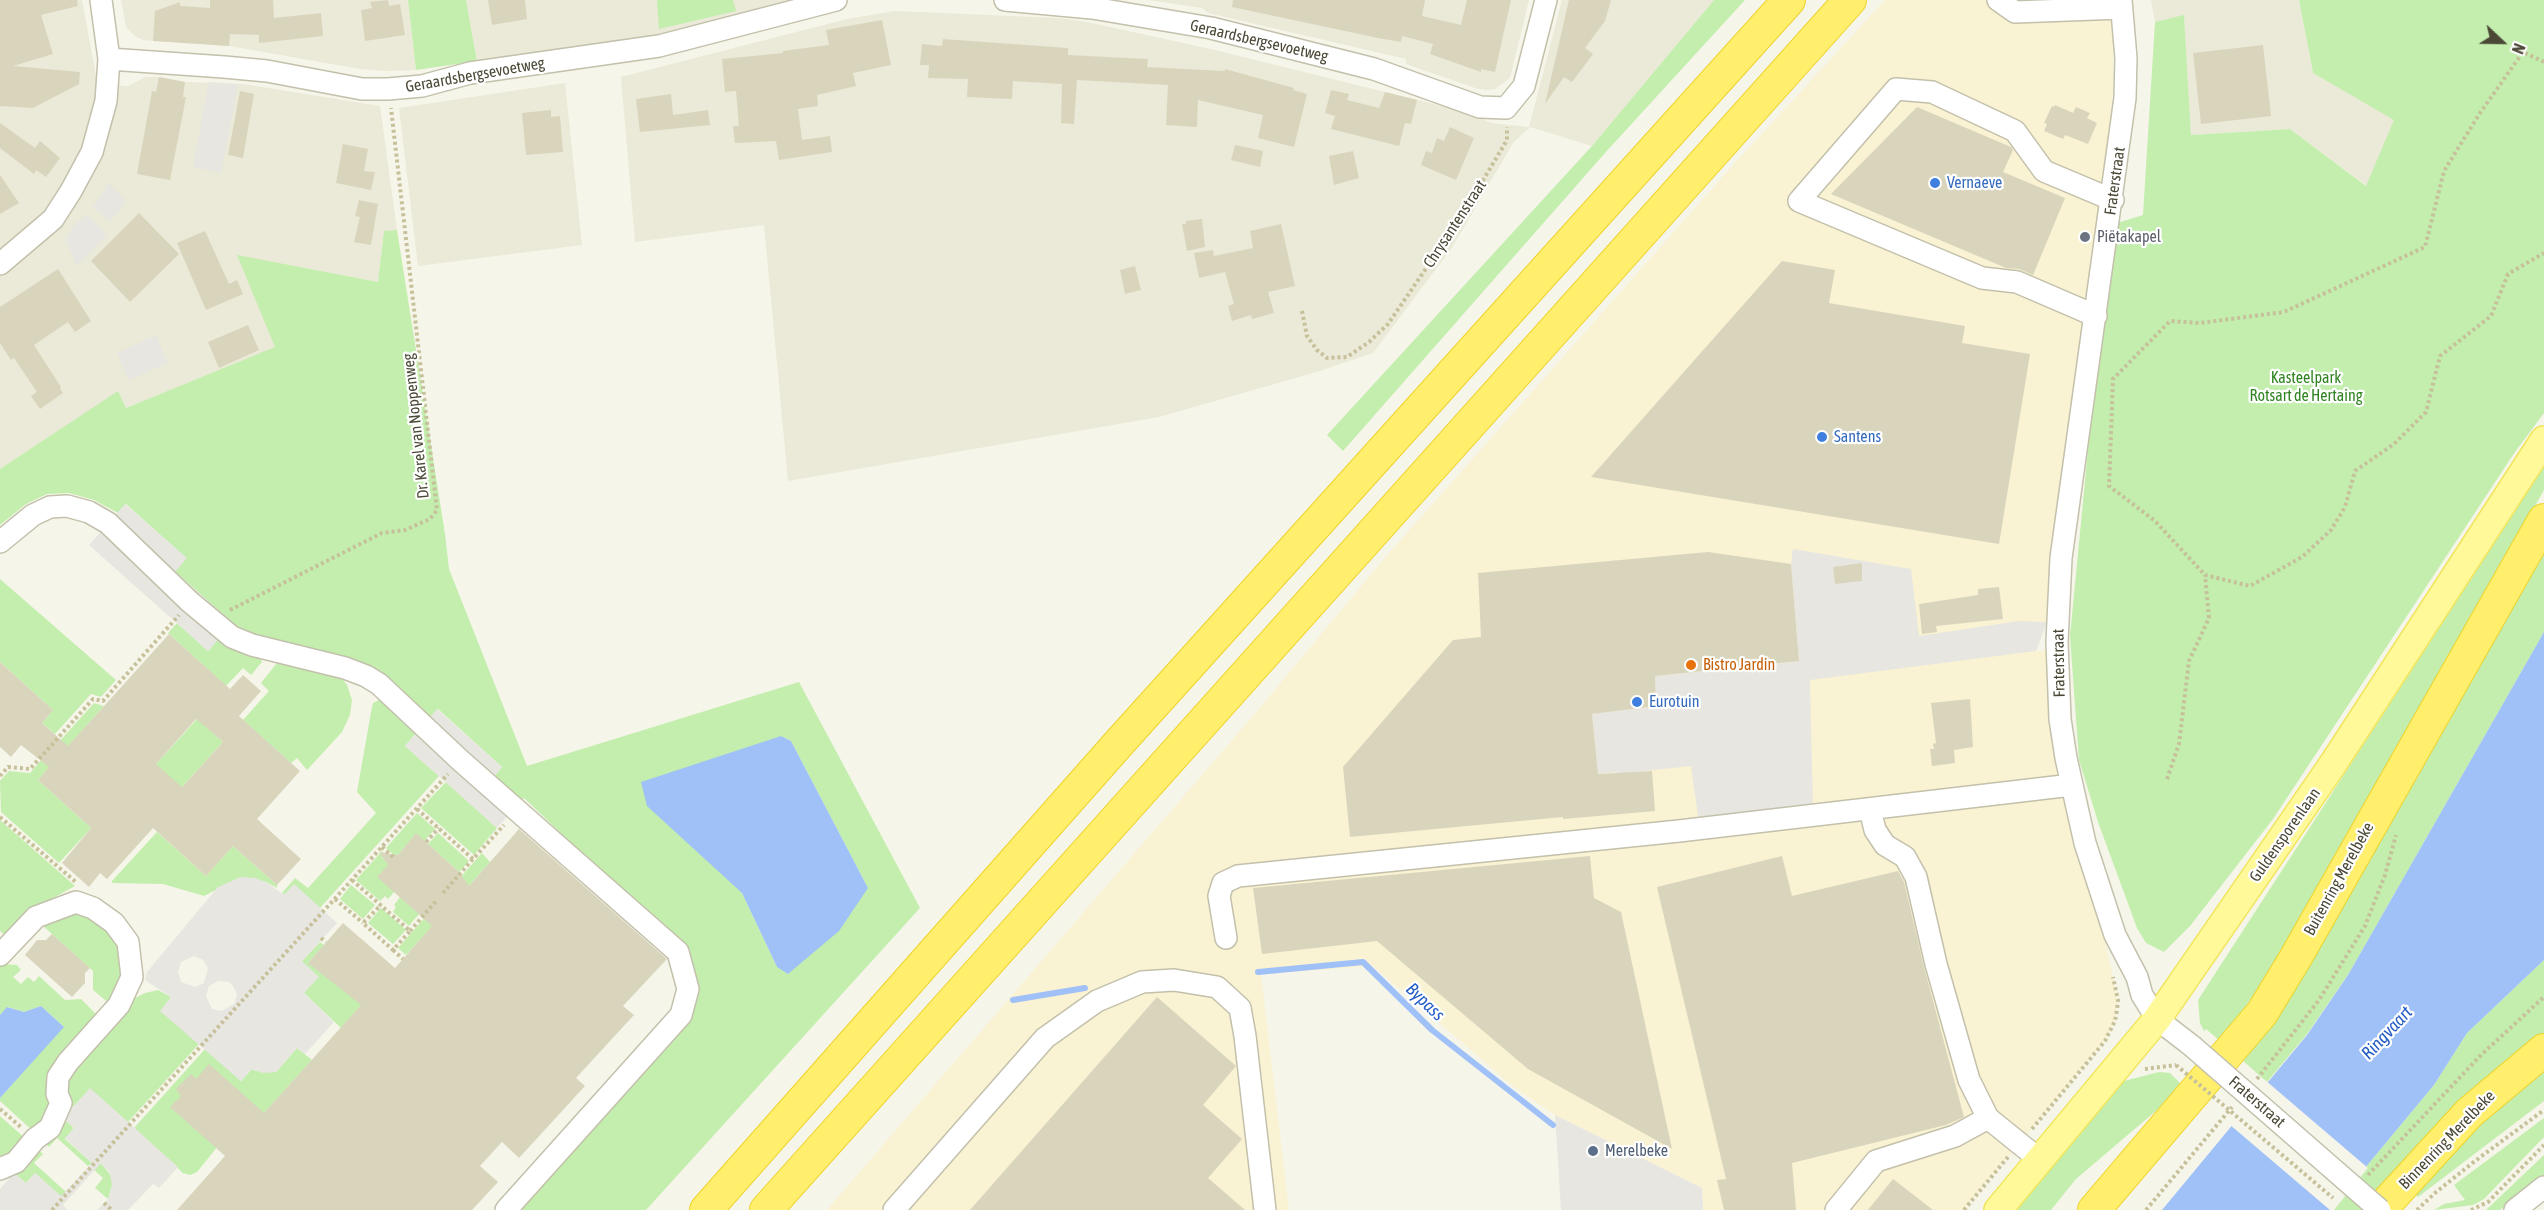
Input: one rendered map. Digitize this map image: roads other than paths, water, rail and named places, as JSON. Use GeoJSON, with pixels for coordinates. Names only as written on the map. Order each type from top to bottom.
{"type":"FeatureCollection","features":[{"type":"Feature","properties":{"kind":"highway"},"geometry":{"type":"LineString","coordinates":[[705,1210],[1119,743],[1789,0]]}},
{"type":"Feature","properties":{"kind":"highway"},"geometry":{"type":"LineString","coordinates":[[766,1210],[1850,0]]}},
{"type":"Feature","properties":{"kind":"highway","name":"Buitenring Merelbeke"},"geometry":{"type":"LineString","coordinates":[[2094,1210],[2262,1013],[2544,520]]}},
{"type":"Feature","properties":{"kind":"highway","name":"Binnenring Merelbeke"},"geometry":{"type":"LineString","coordinates":[[2380,1210],[2469,1113],[2544,1050]]}},
{"type":"Feature","properties":{"kind":"main road","name":"Guldensporenlaan"},"geometry":{"type":"LineString","coordinates":[[1998,1210],[2030,1152],[2157,1019],[2333,764],[2544,440]]}},
{"type":"Feature","properties":{"kind":"street"},"geometry":{"type":"LineString","coordinates":[[0,264],[53,219],[92,152],[106,101],[109,59],[101,0]]}},
{"type":"Feature","properties":{"kind":"street","name":"Geraardsbergsevoetweg"},"geometry":{"type":"LineString","coordinates":[[109,59],[267,71],[362,89],[388,89],[422,86],[470,73],[659,46],[836,0]]}},
{"type":"Feature","properties":{"kind":"street","name":"Geraardsbergsevoetweg"},"geometry":{"type":"LineString","coordinates":[[1005,0],[1092,8],[1211,28],[1374,69],[1480,107],[1506,108],[1524,86],[1546,0]]}},
{"type":"Feature","properties":{"kind":"street"},"geometry":{"type":"LineString","coordinates":[[1998,0],[2015,12],[2121,4]]}},
{"type":"Feature","properties":{"kind":"street","name":"Fraterstraat"},"geometry":{"type":"LineString","coordinates":[[2121,4],[2126,58],[2125,98],[2113,200],[2066,521],[2058,614],[2060,719],[2072,785],[2100,894],[2115,935],[2157,1019],[2192,1046],[2380,1210]]}},
{"type":"Feature","properties":{"kind":"street"},"geometry":{"type":"LineString","coordinates":[[2096,316],[2017,282],[1982,278],[1798,201],[1896,89],[1932,92],[2015,131],[2044,171],[2113,200]]}},
{"type":"Feature","properties":{"kind":"street"},"geometry":{"type":"LineString","coordinates":[[0,542],[33,515],[50,507],[67,506],[89,512],[108,523],[190,602],[232,637],[252,645],[345,668],[366,676],[379,684],[461,761],[678,951],[688,989],[681,1015],[506,1210]]}},
{"type":"Feature","properties":{"kind":"street"},"geometry":{"type":"LineString","coordinates":[[1226,938],[1219,896],[1223,883],[1238,876],[1870,809],[2072,785]]}},
{"type":"Feature","properties":{"kind":"street"},"geometry":{"type":"LineString","coordinates":[[1870,809],[1875,830],[1885,844],[1905,857],[1916,877],[1936,964],[1969,1080],[1988,1118],[2030,1152]]}},
{"type":"Feature","properties":{"kind":"street"},"geometry":{"type":"LineString","coordinates":[[0,954],[36,917],[76,902],[93,908],[114,923],[128,942],[132,977],[119,1005],[68,1062],[58,1077],[57,1094],[61,1103],[50,1128],[36,1139],[16,1162],[0,1169]]}},
{"type":"Feature","properties":{"kind":"street"},"geometry":{"type":"LineString","coordinates":[[894,1210],[1045,1038],[1097,1001],[1142,982],[1174,980],[1217,987],[1240,1008],[1265,1210]]}},
{"type":"Feature","properties":{"kind":"street"},"geometry":{"type":"LineString","coordinates":[[1836,1210],[1876,1161],[1955,1136],[1988,1118]]}},
{"type":"Feature","properties":{"kind":"street"},"geometry":{"type":"LineString","coordinates":[[2516,1210],[2544,1188]]}},
{"type":"Feature","properties":{"kind":"water","name":"Ringvaart"},"geometry":{"type":"Polygon","coordinates":[[[2544,632],[2544,960],[2467,1033],[2434,1085],[2330,1210],[2162,1210],[2307,1035],[2348,975],[2544,632]]]}},
{"type":"Feature","properties":{"kind":"water"},"geometry":{"type":"Polygon","coordinates":[[[781,736],[791,741],[868,888],[839,931],[788,974],[777,967],[742,893],[647,806],[641,782],[781,736]]]}},
{"type":"Feature","properties":{"kind":"water"},"geometry":{"type":"Polygon","coordinates":[[[41,1006],[64,1027],[0,1098],[0,1015],[7,1007],[24,1012],[41,1006]]]}},
{"type":"Feature","properties":{"kind":"waterway","name":"Bypass"},"geometry":{"type":"LineString","coordinates":[[1258,972],[1363,962],[1432,1030],[1553,1125]]}},
{"type":"Feature","properties":{"kind":"waterway","name":"Bypass"},"geometry":{"type":"LineString","coordinates":[[1013,1000],[1085,988]]}},
{"type":"Feature","properties":{"kind":"place","name":"Vernaeve"},"geometry":{"type":"Point","coordinates":[1935,183]}},
{"type":"Feature","properties":{"kind":"place","name":"Piëtakapel"},"geometry":{"type":"Point","coordinates":[2085,237]}},
{"type":"Feature","properties":{"kind":"place","name":"Santens"},"geometry":{"type":"Point","coordinates":[1822,437]}},
{"type":"Feature","properties":{"kind":"place","name":"Bistro Jardin"},"geometry":{"type":"Point","coordinates":[1691,665]}},
{"type":"Feature","properties":{"kind":"place","name":"Eurotuin"},"geometry":{"type":"Point","coordinates":[1637,702]}},
{"type":"Feature","properties":{"kind":"place","name":"Merelbeke"},"geometry":{"type":"Point","coordinates":[1593,1151]}},
{"type":"Feature","properties":{"kind":"park label","name":"Kasteelpark Rotsart de Hertaing"},"geometry":{"type":"Point","coordinates":[2306,387]}}]}
